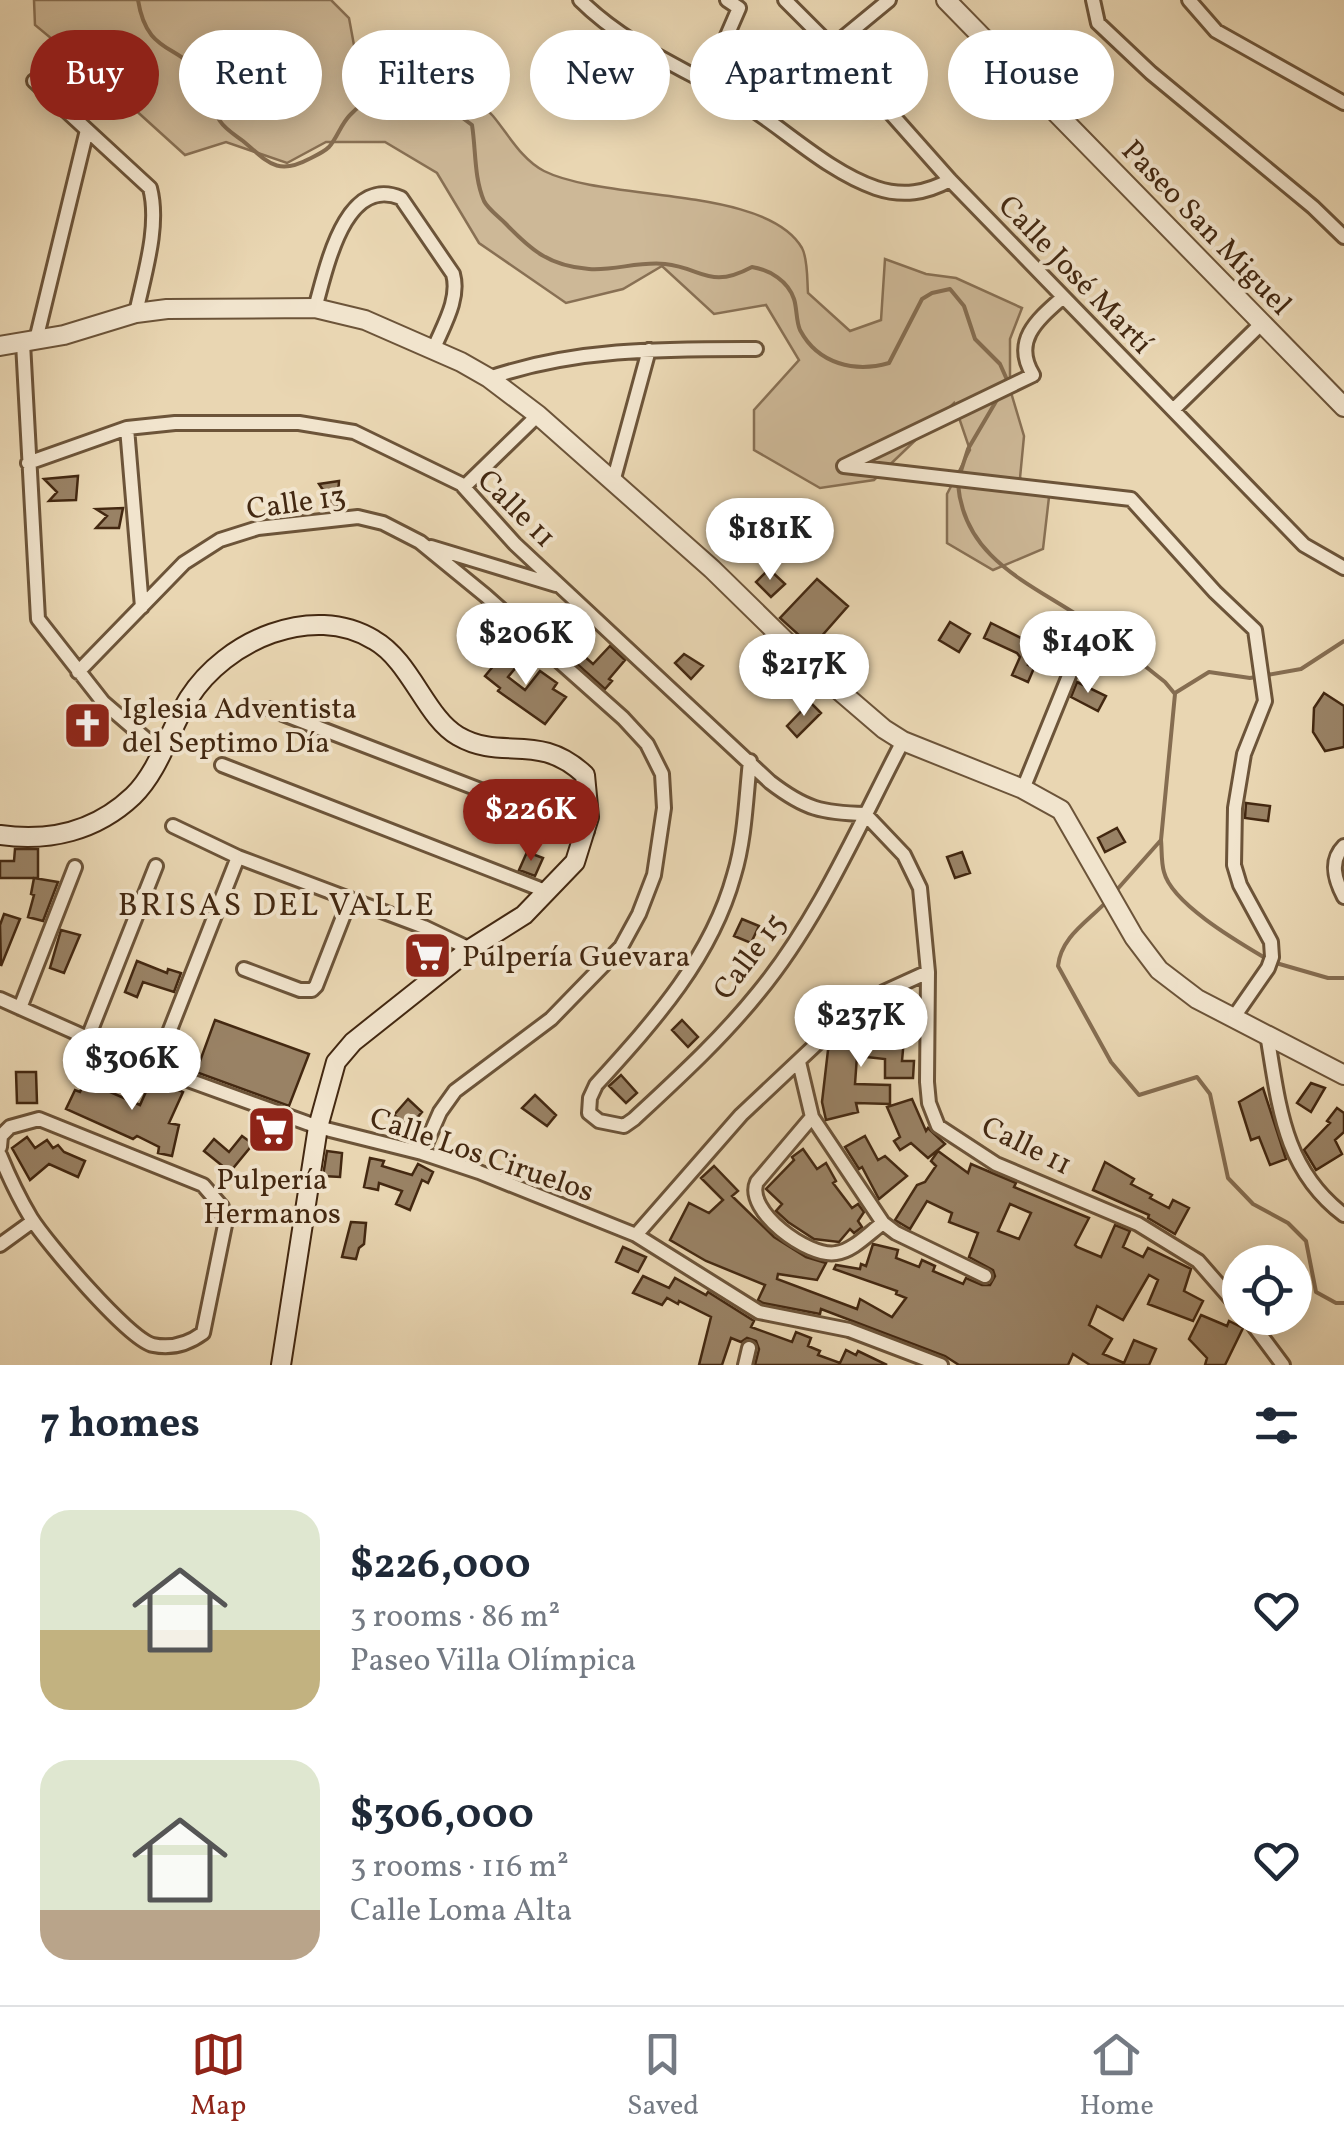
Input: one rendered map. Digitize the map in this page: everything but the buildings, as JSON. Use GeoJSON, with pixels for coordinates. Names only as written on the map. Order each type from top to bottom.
{"type":"FeatureCollection","features":[{"type":"Feature","properties":{"kind":"street"},"geometry":{"type":"LineString","coordinates":[[727,0],[739,8],[729,30]]}},
{"type":"Feature","properties":{"kind":"street","name":"Calle José Martí"},"geometry":{"type":"LineString","coordinates":[[785,0],[815,30]]}},
{"type":"Feature","properties":{"kind":"street"},"geometry":{"type":"LineString","coordinates":[[852,30],[888,0]]}},
{"type":"Feature","properties":{"kind":"street","name":"Paseo San Miguel"},"geometry":{"type":"LineString","coordinates":[[946,0],[1344,407]]}},
{"type":"Feature","properties":{"kind":"street"},"geometry":{"type":"LineString","coordinates":[[1094,0],[1098,24],[1152,74],[1313,207],[1344,238]]}},
{"type":"Feature","properties":{"kind":"street"},"geometry":{"type":"LineString","coordinates":[[1189,0],[1216,31],[1344,103]]}},
{"type":"Feature","properties":{"kind":"street"},"geometry":{"type":"LineString","coordinates":[[583,1],[637,45],[690,75]]}},
{"type":"Feature","properties":{"kind":"street"},"geometry":{"type":"LineString","coordinates":[[75,120],[150,188],[151,231],[136,313]]}},
{"type":"Feature","properties":{"kind":"street"},"geometry":{"type":"LineString","coordinates":[[767,120],[848,175],[876,188],[914,193],[950,180]]}},
{"type":"Feature","properties":{"kind":"street","name":"Calle José Martí"},"geometry":{"type":"LineString","coordinates":[[897,120],[1062,298],[1304,545],[1344,568]]}},
{"type":"Feature","properties":{"kind":"street"},"geometry":{"type":"LineString","coordinates":[[86,130],[30,341],[28,463],[36,613],[104,702],[162,748]]}},
{"type":"Feature","properties":{"kind":"street"},"geometry":{"type":"LineString","coordinates":[[315,308],[331,250],[348,218],[367,199],[392,194],[402,198],[454,274],[450,308],[434,348]]}},
{"type":"Feature","properties":{"kind":"street"},"geometry":{"type":"LineString","coordinates":[[1062,298],[1028,332],[1024,345],[1026,364],[1033,375],[844,466],[1130,499],[1255,630],[1266,701],[1244,754],[1236,808],[1234,864],[1247,900],[1268,936],[1272,957],[1265,974],[1234,1017]]}},
{"type":"Feature","properties":{"kind":"street"},"geometry":{"type":"LineString","coordinates":[[0,346],[64,335],[136,313],[167,309],[315,308],[365,320],[434,348],[490,378],[538,415],[712,569],[813,668],[884,729],[903,741],[1024,789],[1061,810],[1134,937],[1159,970],[1197,999],[1344,1074]]}},
{"type":"Feature","properties":{"kind":"street"},"geometry":{"type":"LineString","coordinates":[[1174,410],[1262,324]]}},
{"type":"Feature","properties":{"kind":"street"},"geometry":{"type":"LineString","coordinates":[[490,378],[531,364],[590,353],[756,349]]}},
{"type":"Feature","properties":{"kind":"street"},"geometry":{"type":"LineString","coordinates":[[612,482],[649,350]]}},
{"type":"Feature","properties":{"kind":"street"},"geometry":{"type":"LineString","coordinates":[[464,488],[538,415]]}},
{"type":"Feature","properties":{"kind":"street","name":"Calle 11"},"geometry":{"type":"LineString","coordinates":[[28,463],[128,428],[226,422],[299,423],[354,432],[464,488],[515,544],[770,782],[808,808],[826,813],[865,814],[904,854],[920,888],[928,972],[927,1082],[929,1103],[938,1126],[996,1164],[1138,1224],[1198,1261],[1222,1288]]}},
{"type":"Feature","properties":{"kind":"street"},"geometry":{"type":"LineString","coordinates":[[128,428],[142,607]]}},
{"type":"Feature","properties":{"kind":"street","name":"Calle 13"},"geometry":{"type":"LineString","coordinates":[[78,672],[200,550],[258,528],[358,517],[383,522],[420,542],[624,718],[646,744],[662,774],[664,808],[654,875],[640,914],[621,948],[551,1019],[455,1091],[440,1112],[422,1153]]}},
{"type":"Feature","properties":{"kind":"street"},"geometry":{"type":"LineString","coordinates":[[420,542],[460,558],[560,586]]}},
{"type":"Feature","properties":{"kind":"street"},"geometry":{"type":"LineString","coordinates":[[0,835],[54,837],[91,825],[136,793],[148,778],[190,696],[230,657],[271,633],[313,624],[346,629],[375,640],[400,664],[442,723],[457,736],[482,744],[544,750],[571,762],[587,782],[587,831],[575,862],[524,915],[470,949],[352,1042],[336,1062],[318,1127],[280,1365]]}},
{"type":"Feature","properties":{"kind":"street"},"geometry":{"type":"LineString","coordinates":[[1024,789],[1075,660]]}},
{"type":"Feature","properties":{"kind":"street"},"geometry":{"type":"LineString","coordinates":[[270,709],[587,831]]}},
{"type":"Feature","properties":{"kind":"street","name":"Calle 15"},"geometry":{"type":"LineString","coordinates":[[750,761],[735,872],[712,935],[697,963],[596,1085],[590,1098],[592,1118],[624,1126],[696,1060],[758,992],[794,942],[903,741]]}},
{"type":"Feature","properties":{"kind":"street"},"geometry":{"type":"LineString","coordinates":[[222,764],[548,892]]}},
{"type":"Feature","properties":{"kind":"street"},"geometry":{"type":"LineString","coordinates":[[173,826],[238,858],[424,927],[470,949]]}},
{"type":"Feature","properties":{"kind":"street"},"geometry":{"type":"LineString","coordinates":[[1344,846],[1334,864],[1334,875],[1344,898]]}},
{"type":"Feature","properties":{"kind":"street"},"geometry":{"type":"LineString","coordinates":[[155,1068],[238,858]]}},
{"type":"Feature","properties":{"kind":"street"},"geometry":{"type":"LineString","coordinates":[[87,1040],[156,866]]}},
{"type":"Feature","properties":{"kind":"street"},"geometry":{"type":"LineString","coordinates":[[20,1008],[75,867]]}},
{"type":"Feature","properties":{"kind":"street"},"geometry":{"type":"LineString","coordinates":[[244,969],[300,990],[312,990],[350,899]]}},
{"type":"Feature","properties":{"kind":"street"},"geometry":{"type":"LineString","coordinates":[[636,1235],[741,1114],[842,1020],[884,992],[928,972]]}},
{"type":"Feature","properties":{"kind":"street","name":"Calle Los Ciruelos"},"geometry":{"type":"LineString","coordinates":[[0,1000],[155,1068],[318,1127],[422,1153],[636,1235],[758,1312],[849,1330],[941,1365]]}},
{"type":"Feature","properties":{"kind":"street"},"geometry":{"type":"LineString","coordinates":[[1267,1034],[1279,1106],[1294,1154],[1309,1183],[1344,1215]]}},
{"type":"Feature","properties":{"kind":"street"},"geometry":{"type":"LineString","coordinates":[[799,1062],[812,1117],[883,1224],[986,1276]]}},
{"type":"Feature","properties":{"kind":"street"},"geometry":{"type":"LineString","coordinates":[[812,1117],[757,1182],[753,1190],[756,1200],[790,1238],[817,1252],[846,1251],[883,1224]]}},
{"type":"Feature","properties":{"kind":"street"},"geometry":{"type":"LineString","coordinates":[[0,1147],[2,1136],[10,1127],[39,1120],[203,1185],[222,1208],[225,1225],[203,1333],[189,1343],[173,1346],[150,1345],[128,1332],[33,1222],[0,1155]]}},
{"type":"Feature","properties":{"kind":"street"},"geometry":{"type":"LineString","coordinates":[[0,1245],[33,1222]]}},
{"type":"Feature","properties":{"kind":"street"},"geometry":{"type":"LineString","coordinates":[[1261,1335],[1283,1365]]}},
{"type":"Feature","properties":{"kind":"street"},"geometry":{"type":"LineString","coordinates":[[745,1365],[750,1348]]}},
{"type":"Feature","properties":{"kind":"shaded area"},"geometry":{"type":"Polygon","coordinates":[[[34,0],[331,0],[349,18],[351,30],[342,30],[342,120],[496,120],[536,166],[571,181],[683,198],[755,214],[783,228],[802,248],[808,293],[850,331],[881,320],[885,259],[926,274],[956,278],[1022,308],[1010,339],[1010,389],[1024,436],[1020,478],[1049,497],[1043,549],[993,570],[947,543],[947,494],[970,450],[954,403],[874,480],[820,488],[754,450],[754,410],[799,360],[766,305],[714,314],[662,266],[623,289],[566,303],[479,243],[437,173],[385,142],[326,142],[287,163],[226,142],[185,155],[146,120],[159,120],[159,30],[41,30],[35,25],[34,0]]]}},
{"type":"Feature","properties":{"kind":"waterway"},"geometry":{"type":"LineString","coordinates":[[138,0],[142,18],[156,40],[194,67],[203,79],[222,124],[273,164],[298,164],[325,151],[350,115],[380,94],[396,92],[426,97],[472,125],[484,201],[523,241],[552,260],[589,269],[665,264],[716,277],[752,267],[765,271],[783,282],[791,293],[800,330],[817,351],[838,363],[863,367],[889,363],[922,299],[950,289],[964,306],[975,339],[1000,364],[1008,382]]}},
{"type":"Feature","properties":{"kind":"waterway"},"geometry":{"type":"LineString","coordinates":[[960,474],[968,449],[998,398]]}},
{"type":"Feature","properties":{"kind":"waterway"},"geometry":{"type":"LineString","coordinates":[[958,484],[963,510],[986,550],[1022,580],[1106,635],[1175,694],[1161,840],[1114,893]]}},
{"type":"Feature","properties":{"kind":"waterway"},"geometry":{"type":"LineString","coordinates":[[1175,693],[1209,672],[1250,678],[1301,669],[1344,641]]}},
{"type":"Feature","properties":{"kind":"waterway"},"geometry":{"type":"LineString","coordinates":[[1161,840],[1164,872],[1180,897],[1208,921],[1267,959]]}},
{"type":"Feature","properties":{"kind":"waterway"},"geometry":{"type":"LineString","coordinates":[[1108,900],[1070,937],[1058,966],[1111,1062],[1139,1095],[1197,1077],[1210,1094],[1228,1178],[1253,1204],[1288,1223],[1306,1241],[1316,1292],[1344,1303]]}},
{"type":"Feature","properties":{"kind":"waterway"},"geometry":{"type":"LineString","coordinates":[[1276,963],[1328,978],[1344,978]]}},
{"type":"Feature","properties":{"kind":"place","name":"Iglesia Adventista del Septimo Día"},"geometry":{"type":"Point","coordinates":[87,725]}},
{"type":"Feature","properties":{"kind":"place","name":"Pulpería Guevara"},"geometry":{"type":"Point","coordinates":[427,956]}},
{"type":"Feature","properties":{"kind":"place","name":"Pulpería Hermanos"},"geometry":{"type":"Point","coordinates":[272,1130]}},
{"type":"Feature","properties":{"kind":"district","name":"BRISAS DEL VALLE"},"geometry":{"type":"Point","coordinates":[277,904]}}]}
